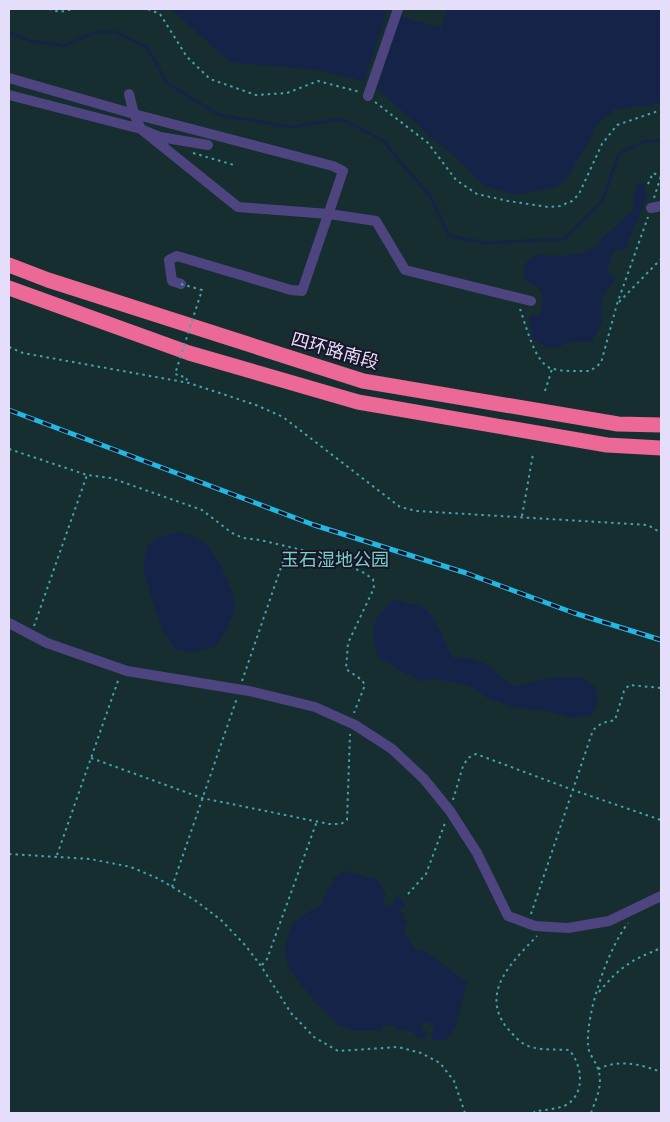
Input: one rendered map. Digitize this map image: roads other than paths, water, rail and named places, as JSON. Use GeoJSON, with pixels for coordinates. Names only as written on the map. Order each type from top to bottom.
{"type":"FeatureCollection","features":[{"type":"Feature","properties":{"kind":"highway","name":"四环路南段"},"geometry":{"type":"LineString","coordinates":[[9,265],[48,280],[363,381],[618,424],[661,426]]}},
{"type":"Feature","properties":{"kind":"highway"},"geometry":{"type":"LineString","coordinates":[[9,288],[189,353],[358,402],[607,445],[661,448]]}},
{"type":"Feature","properties":{"kind":"lane"},"geometry":{"type":"LineString","coordinates":[[368,96],[398,9]]}},
{"type":"Feature","properties":{"kind":"lane"},"geometry":{"type":"LineString","coordinates":[[9,78],[134,114],[333,166],[343,171],[302,291],[291,290],[177,256],[169,260],[172,281],[181,284]]}},
{"type":"Feature","properties":{"kind":"lane"},"geometry":{"type":"LineString","coordinates":[[129,94],[134,114],[141,129],[238,207],[329,214],[376,220],[405,270],[531,300]]}},
{"type":"Feature","properties":{"kind":"lane"},"geometry":{"type":"LineString","coordinates":[[9,96],[141,129],[160,137],[208,145]]}},
{"type":"Feature","properties":{"kind":"lane"},"geometry":{"type":"LineString","coordinates":[[9,623],[47,643],[122,669],[240,689],[315,707],[350,723],[392,749],[424,779],[450,810],[477,853],[508,916],[535,926],[568,928],[609,921],[661,896]]}},
{"type":"Feature","properties":{"kind":"water"},"geometry":{"type":"Polygon","coordinates":[[[171,9],[377,9],[387,12],[364,81],[317,70],[230,62],[171,9]]]}},
{"type":"Feature","properties":{"kind":"water"},"geometry":{"type":"Polygon","coordinates":[[[447,9],[661,9],[661,103],[614,110],[595,126],[591,138],[569,175],[557,187],[515,195],[484,186],[459,161],[377,89],[400,16],[441,28],[447,9]]]}},
{"type":"Feature","properties":{"kind":"water"},"geometry":{"type":"Polygon","coordinates":[[[643,184],[648,195],[625,250],[614,249],[607,272],[615,277],[603,297],[601,323],[591,342],[571,342],[556,348],[547,348],[533,339],[529,317],[531,315],[537,316],[541,312],[542,296],[538,288],[525,278],[525,268],[528,260],[537,255],[561,256],[583,253],[596,246],[603,237],[632,212],[636,185],[643,184]]]}},
{"type":"Feature","properties":{"kind":"water"},"geometry":{"type":"Polygon","coordinates":[[[176,532],[195,537],[209,548],[232,591],[235,605],[233,616],[215,647],[192,652],[175,649],[164,633],[156,612],[143,568],[147,547],[157,538],[176,532]]]}},
{"type":"Feature","properties":{"kind":"water"},"geometry":{"type":"Polygon","coordinates":[[[393,600],[417,604],[429,612],[439,627],[452,657],[474,659],[488,665],[508,683],[518,686],[554,677],[583,677],[595,688],[598,703],[591,715],[572,718],[553,712],[518,708],[489,699],[468,685],[434,679],[420,681],[378,658],[373,632],[374,626],[380,614],[393,600]]]}},
{"type":"Feature","properties":{"kind":"water"},"geometry":{"type":"Polygon","coordinates":[[[347,871],[378,880],[386,895],[382,900],[388,907],[395,903],[394,898],[400,897],[406,906],[400,909],[407,924],[403,927],[416,951],[423,950],[467,982],[455,1030],[445,1040],[432,1040],[433,1024],[423,1021],[422,1030],[427,1031],[425,1039],[416,1037],[414,1032],[397,1030],[395,1026],[383,1024],[382,1031],[355,1031],[338,1025],[317,1004],[289,969],[284,951],[292,923],[321,904],[335,877],[347,871]]]}},
{"type":"Feature","properties":{"kind":"waterway"},"geometry":{"type":"LineString","coordinates":[[9,33],[31,41],[64,46],[96,32],[115,32],[147,47],[167,83],[219,115],[291,127],[342,119],[382,140],[430,196],[449,236],[486,243],[564,239],[602,201],[619,154],[645,141],[661,141]]}},
{"type":"Feature","properties":{"kind":"railway"},"geometry":{"type":"LineString","coordinates":[[9,410],[314,525],[466,573],[574,613],[661,640]]}},
{"type":"Feature","properties":{"kind":"park label","name":"玉石湿地公园"},"geometry":{"type":"Point","coordinates":[335,560]}}]}
